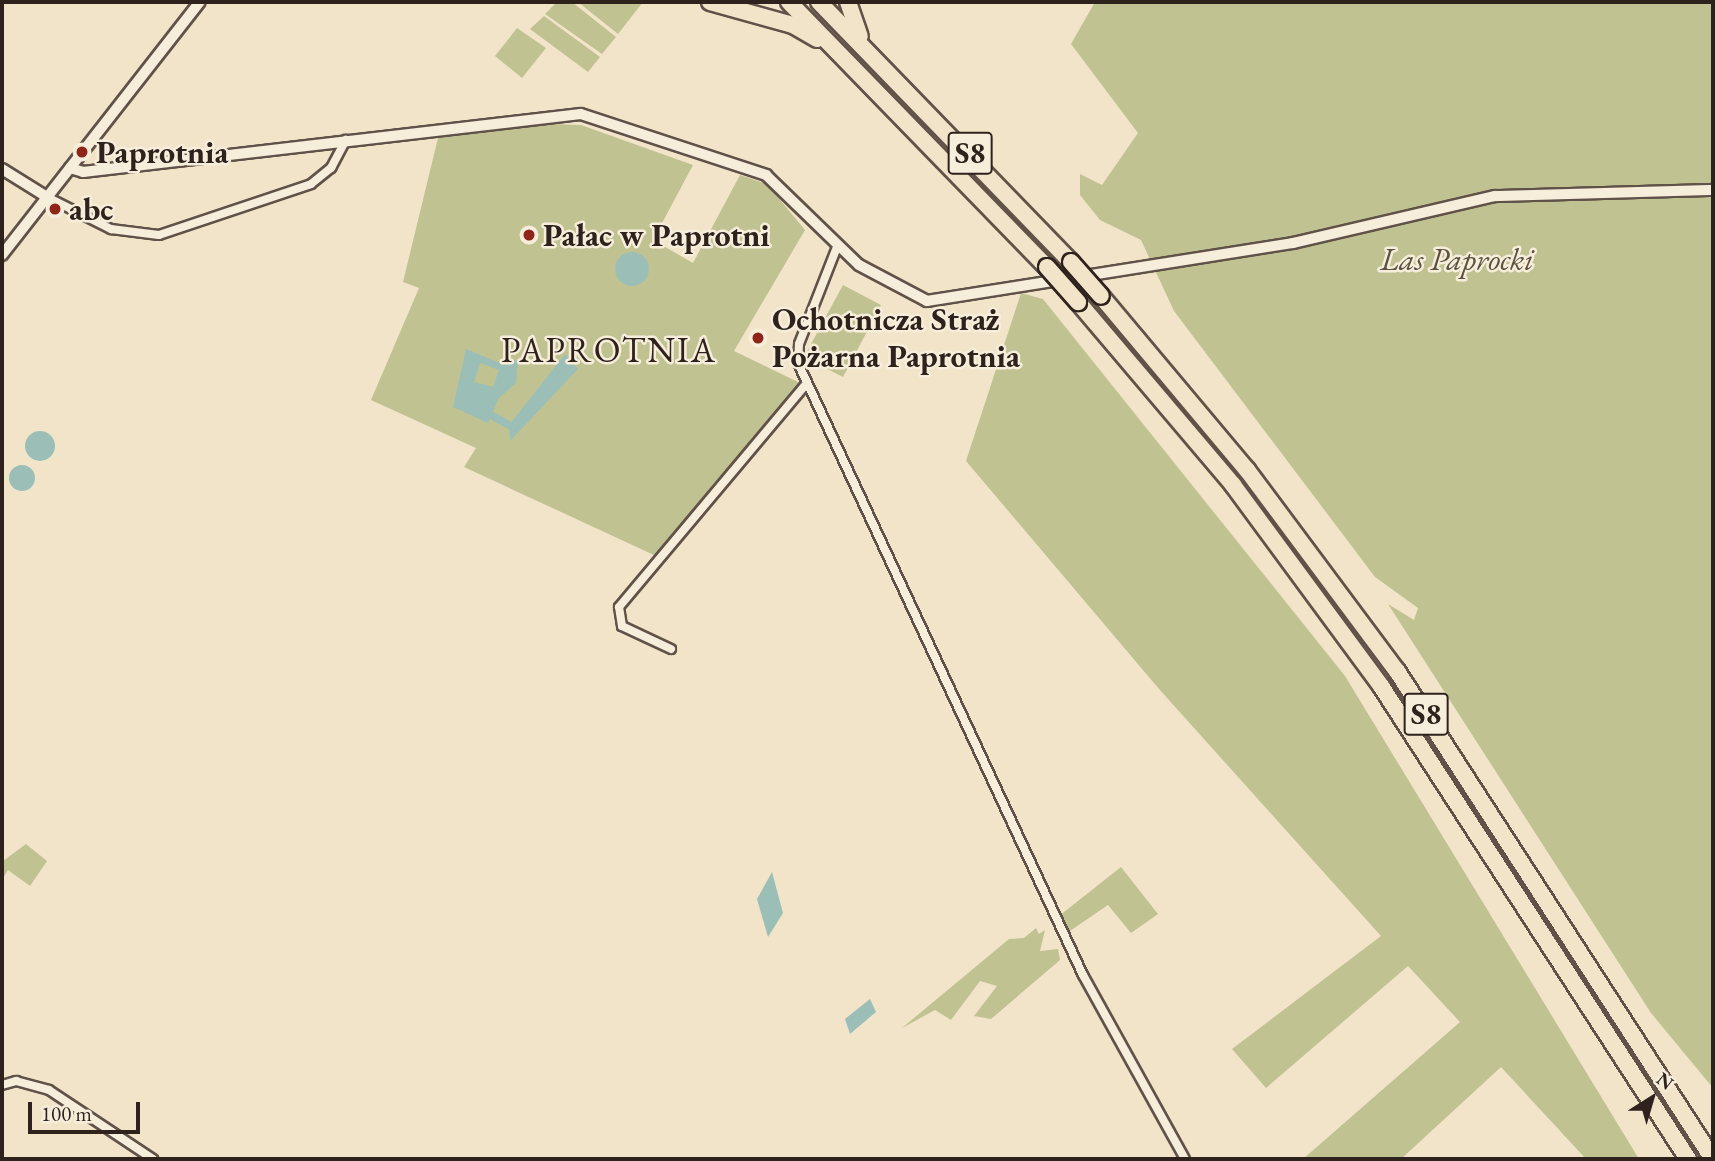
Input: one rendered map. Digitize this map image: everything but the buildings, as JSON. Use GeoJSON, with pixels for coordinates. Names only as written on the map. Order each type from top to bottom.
{"type":"FeatureCollection","features":[{"type":"Feature","properties":{"kind":"highway"},"geometry":{"type":"LineString","coordinates":[[710,2],[793,25],[856,68]]}},
{"type":"Feature","properties":{"kind":"highway","name":"S8"},"geometry":{"type":"LineString","coordinates":[[789,2],[1047,267],[1241,496],[1381,686],[1688,1159]]}},
{"type":"Feature","properties":{"kind":"highway","name":"S8"},"geometry":{"type":"LineString","coordinates":[[819,2],[1071,262],[1240,461],[1382,650],[1713,1159]]}},
{"type":"Feature","properties":{"kind":"highway"},"geometry":{"type":"LineString","coordinates":[[848,2],[865,48]]}},
{"type":"Feature","properties":{"kind":"street"},"geometry":{"type":"LineString","coordinates":[[2,256],[200,2]]}},
{"type":"Feature","properties":{"kind":"street"},"geometry":{"type":"LineString","coordinates":[[70,168],[581,114],[766,175],[837,247],[904,292],[934,300],[1293,243],[1495,196],[1713,190]]}},
{"type":"Feature","properties":{"kind":"street"},"geometry":{"type":"LineString","coordinates":[[2,170],[47,197],[111,229],[159,235],[312,184],[331,168],[346,140]]}},
{"type":"Feature","properties":{"kind":"street"},"geometry":{"type":"LineString","coordinates":[[837,247],[799,344],[806,384],[1078,963],[1185,1159]]}},
{"type":"Feature","properties":{"kind":"street"},"geometry":{"type":"LineString","coordinates":[[671,649],[622,625],[619,607],[806,384]]}},
{"type":"Feature","properties":{"kind":"street"},"geometry":{"type":"LineString","coordinates":[[2,1085],[16,1081],[49,1090],[153,1159]]}},
{"type":"Feature","properties":{"kind":"green space"},"geometry":{"type":"Polygon","coordinates":[[[557,2],[572,2],[616,37],[602,54],[545,14],[557,2]]]}},
{"type":"Feature","properties":{"kind":"green space"},"geometry":{"type":"Polygon","coordinates":[[[578,2],[643,2],[618,34],[578,2]]]}},
{"type":"Feature","properties":{"kind":"green space","name":"Las Paprocki"},"geometry":{"type":"Polygon","coordinates":[[[1095,2],[1713,2],[1713,1088],[1651,1013],[1388,604],[1414,620],[1418,608],[1375,577],[1174,311],[1141,240],[1100,220],[1080,195],[1080,174],[1102,185],[1138,133],[1071,44],[1095,2]]]}},
{"type":"Feature","properties":{"kind":"green space"},"geometry":{"type":"Polygon","coordinates":[[[544,16],[600,57],[588,72],[530,29],[544,16]]]}},
{"type":"Feature","properties":{"kind":"green space"},"geometry":{"type":"Polygon","coordinates":[[[517,28],[546,48],[522,78],[495,56],[517,28]]]}},
{"type":"Feature","properties":{"kind":"green space"},"geometry":{"type":"Polygon","coordinates":[[[550,124],[581,125],[693,165],[653,240],[693,263],[740,175],[767,184],[805,230],[734,351],[800,383],[656,556],[464,467],[476,448],[371,400],[419,288],[403,282],[438,138],[550,124]]]}},
{"type":"Feature","properties":{"kind":"green space"},"geometry":{"type":"Polygon","coordinates":[[[843,285],[881,305],[843,377],[804,357],[843,285]]]}},
{"type":"Feature","properties":{"kind":"green space"},"geometry":{"type":"Polygon","coordinates":[[[1021,293],[1043,299],[1345,676],[1639,1159],[1586,1159],[1501,1067],[1401,1159],[1303,1159],[1460,1022],[1408,966],[1266,1088],[1232,1049],[1381,936],[1159,689],[966,461],[1021,293]]]}},
{"type":"Feature","properties":{"kind":"green space"},"geometry":{"type":"Polygon","coordinates":[[[26,844],[47,861],[30,886],[8,870],[2,880],[3,861],[26,844]]]}},
{"type":"Feature","properties":{"kind":"green space"},"geometry":{"type":"Polygon","coordinates":[[[1121,867],[1158,914],[1131,933],[1108,905],[1067,933],[1059,916],[1121,867]]]}},
{"type":"Feature","properties":{"kind":"green space"},"geometry":{"type":"Polygon","coordinates":[[[1036,928],[1039,934],[1045,930],[1040,951],[1058,949],[1060,960],[991,1019],[974,1016],[997,986],[980,981],[951,1020],[935,1010],[902,1028],[1009,939],[1024,938],[1036,928]]]}},
{"type":"Feature","properties":{"kind":"water"},"geometry":{"type":"Polygon","coordinates":[[[632,252],[644,257],[649,269],[644,281],[632,286],[620,281],[615,269],[620,257],[632,252]]]}},
{"type":"Feature","properties":{"kind":"water"},"geometry":{"type":"Polygon","coordinates":[[[466,349],[497,362],[518,360],[516,383],[499,398],[488,423],[453,407],[466,349]],[[480,363],[474,382],[493,387],[499,370],[480,363]]]}},
{"type":"Feature","properties":{"kind":"water"},"geometry":{"type":"Polygon","coordinates":[[[565,354],[578,369],[510,441],[509,425],[565,354]]]}},
{"type":"Feature","properties":{"kind":"water"},"geometry":{"type":"Polygon","coordinates":[[[40,431],[51,435],[55,446],[51,457],[40,461],[29,457],[25,446],[29,435],[40,431]]]}},
{"type":"Feature","properties":{"kind":"water"},"geometry":{"type":"Polygon","coordinates":[[[22,465],[31,469],[35,478],[31,487],[22,491],[13,487],[9,478],[13,469],[22,465]]]}},
{"type":"Feature","properties":{"kind":"water"},"geometry":{"type":"Polygon","coordinates":[[[772,872],[783,913],[768,937],[757,899],[772,872]]]}},
{"type":"Feature","properties":{"kind":"water"},"geometry":{"type":"Polygon","coordinates":[[[870,999],[876,1012],[850,1034],[845,1019],[870,999]]]}},
{"type":"Feature","properties":{"kind":"waterway"},"geometry":{"type":"LineString","coordinates":[[491,415],[509,425]]}},
{"type":"Feature","properties":{"kind":"place","name":"Paprotnia"},"geometry":{"type":"Point","coordinates":[82,152]}},
{"type":"Feature","properties":{"kind":"place","name":"abc"},"geometry":{"type":"Point","coordinates":[55,209]}},
{"type":"Feature","properties":{"kind":"place","name":"Pałac w Paprotni"},"geometry":{"type":"Point","coordinates":[529,235]}},
{"type":"Feature","properties":{"kind":"place","name":"Ochotnicza Straż Pożarna Paprotnia"},"geometry":{"type":"Point","coordinates":[758,338]}},
{"type":"Feature","properties":{"kind":"district","name":"PAPROTNIA"},"geometry":{"type":"Point","coordinates":[609,350]}}]}
